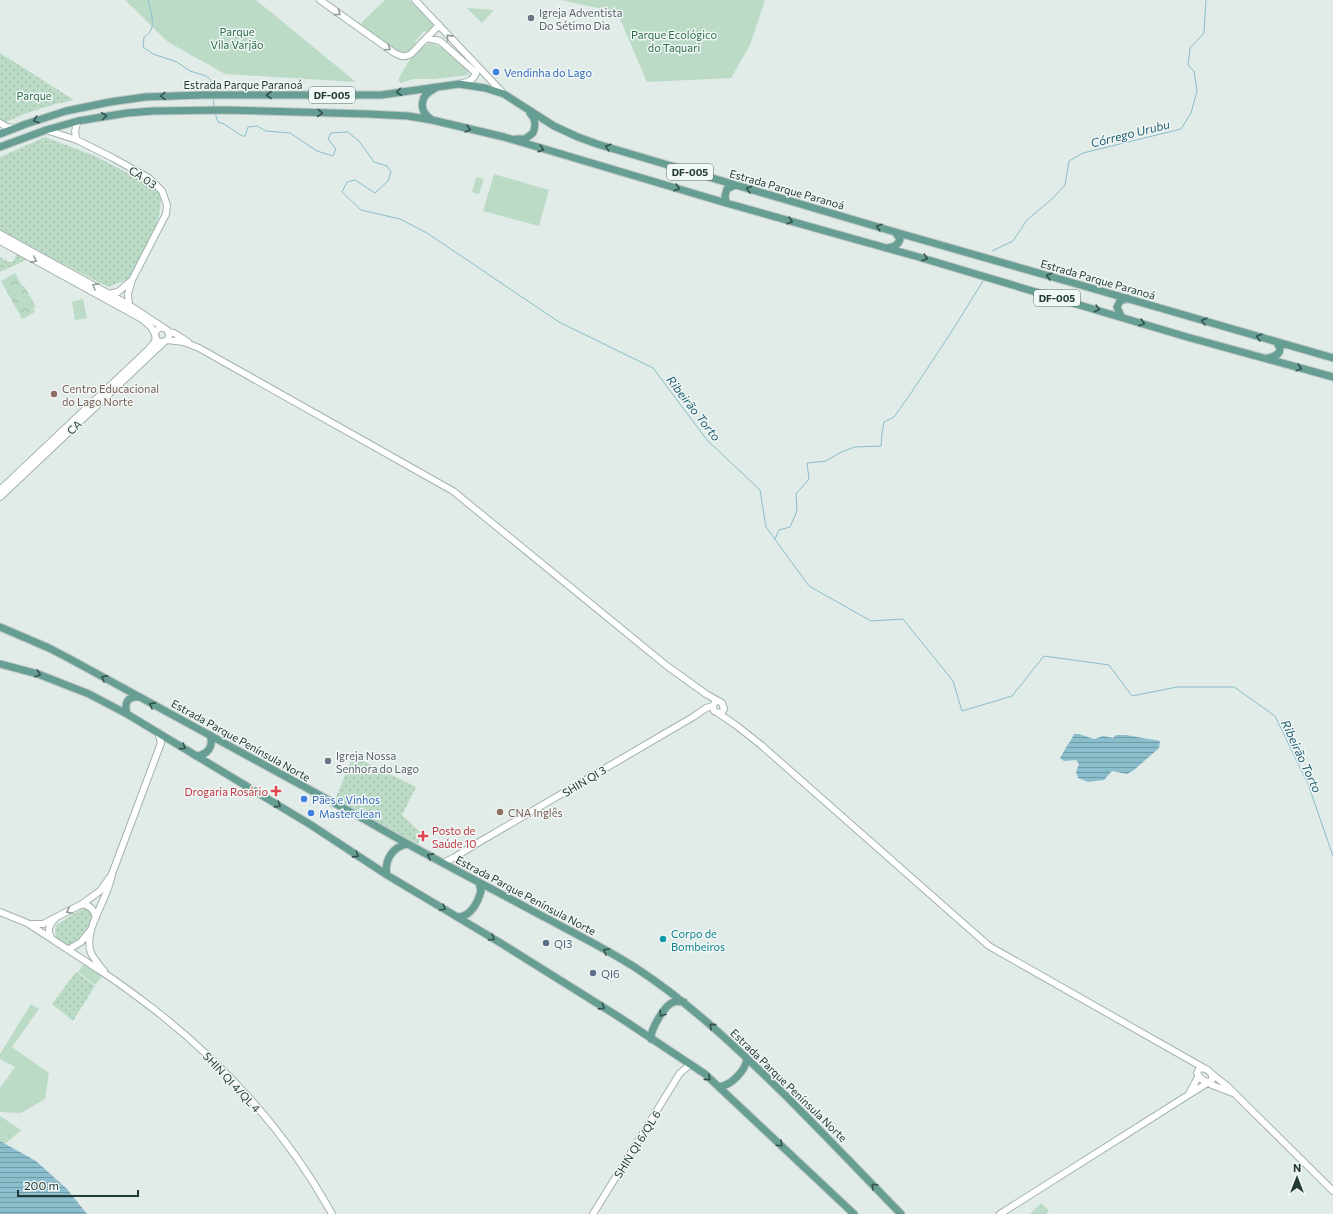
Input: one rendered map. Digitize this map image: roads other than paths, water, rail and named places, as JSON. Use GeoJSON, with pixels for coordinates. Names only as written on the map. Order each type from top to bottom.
{"type":"FeatureCollection","features":[{"type":"Feature","properties":{"kind":"main road","name":"Estrada Parque Paranoá"},"geometry":{"type":"LineString","coordinates":[[0,134],[66,111],[144,97],[202,95],[381,95],[459,84],[485,88],[504,94],[554,126],[578,137],[645,159],[1333,358]]}},
{"type":"Feature","properties":{"kind":"main road"},"geometry":{"type":"LineString","coordinates":[[432,120],[425,115],[422,102],[427,93],[437,87]]}},
{"type":"Feature","properties":{"kind":"main road"},"geometry":{"type":"LineString","coordinates":[[504,137],[525,139],[533,133],[536,124],[535,120],[526,108]]}},
{"type":"Feature","properties":{"kind":"main road","name":"DF-005"},"geometry":{"type":"LineString","coordinates":[[0,147],[78,120],[127,113],[225,110],[404,116],[432,120],[504,137],[726,203],[1121,316],[1186,337],[1333,377]]}},
{"type":"Feature","properties":{"kind":"main road"},"geometry":{"type":"LineString","coordinates":[[726,203],[725,196],[727,189],[736,185]]}},
{"type":"Feature","properties":{"kind":"main road"},"geometry":{"type":"LineString","coordinates":[[887,248],[898,244],[900,239],[895,232]]}},
{"type":"Feature","properties":{"kind":"main road"},"geometry":{"type":"LineString","coordinates":[[1121,316],[1117,307],[1120,301],[1127,298]]}},
{"type":"Feature","properties":{"kind":"main road"},"geometry":{"type":"LineString","coordinates":[[1266,358],[1279,354],[1280,348],[1277,343]]}},
{"type":"Feature","properties":{"kind":"main road","name":"Estrada Parque Península Norte"},"geometry":{"type":"LineString","coordinates":[[0,627],[49,648],[369,822],[406,844],[569,930],[636,968],[684,1002],[747,1058],[901,1214]]}},
{"type":"Feature","properties":{"kind":"main road"},"geometry":{"type":"LineString","coordinates":[[0,664],[38,674],[89,694],[127,714],[311,825],[387,875],[459,917],[691,1064],[720,1087],[854,1214]]}},
{"type":"Feature","properties":{"kind":"main road"},"geometry":{"type":"LineString","coordinates":[[127,714],[125,705],[127,701],[134,697],[138,697]]}},
{"type":"Feature","properties":{"kind":"main road"},"geometry":{"type":"LineString","coordinates":[[196,756],[202,755],[210,749],[212,745],[210,735]]}},
{"type":"Feature","properties":{"kind":"main road"},"geometry":{"type":"LineString","coordinates":[[387,875],[386,864],[390,857],[397,848],[406,844]]}},
{"type":"Feature","properties":{"kind":"main road"},"geometry":{"type":"LineString","coordinates":[[459,917],[464,917],[468,914],[476,902],[481,891],[479,882]]}},
{"type":"Feature","properties":{"kind":"main road"},"geometry":{"type":"LineString","coordinates":[[651,1039],[652,1029],[668,1005],[673,1002],[684,1002]]}},
{"type":"Feature","properties":{"kind":"main road"},"geometry":{"type":"LineString","coordinates":[[720,1087],[728,1085],[742,1070],[746,1065],[747,1058]]}},
{"type":"Feature","properties":{"kind":"street"},"geometry":{"type":"LineString","coordinates":[[320,0],[400,56],[407,56],[411,54],[439,25]]}},
{"type":"Feature","properties":{"kind":"street"},"geometry":{"type":"LineString","coordinates":[[415,0],[504,94]]}},
{"type":"Feature","properties":{"kind":"street"},"geometry":{"type":"LineString","coordinates":[[428,38],[440,41],[476,73]]}},
{"type":"Feature","properties":{"kind":"street"},"geometry":{"type":"LineString","coordinates":[[459,84],[469,82],[474,78],[476,73],[476,65]]}},
{"type":"Feature","properties":{"kind":"street"},"geometry":{"type":"LineString","coordinates":[[78,120],[75,135],[78,140]]}},
{"type":"Feature","properties":{"kind":"street"},"geometry":{"type":"LineString","coordinates":[[0,123],[7,127],[15,128]]}},
{"type":"Feature","properties":{"kind":"street","name":"CA 03"},"geometry":{"type":"LineString","coordinates":[[46,130],[78,140],[149,178],[159,187],[166,198],[167,204],[164,219],[132,280],[128,294],[129,305]]}},
{"type":"Feature","properties":{"kind":"street"},"geometry":{"type":"LineString","coordinates":[[0,234],[129,305],[191,345],[453,491],[652,655],[706,694],[722,703],[724,709],[736,726]]}},
{"type":"Feature","properties":{"kind":"street"},"geometry":{"type":"LineString","coordinates":[[0,241],[142,319],[150,327],[160,342],[179,341],[191,345]]}},
{"type":"Feature","properties":{"kind":"street","name":"CA 03"},"geometry":{"type":"LineString","coordinates":[[108,294],[118,292],[132,280]]}},
{"type":"Feature","properties":{"kind":"street"},"geometry":{"type":"LineString","coordinates":[[156,336],[158,329],[166,330]]}},
{"type":"Feature","properties":{"kind":"street"},"geometry":{"type":"LineString","coordinates":[[166,330],[169,335],[166,341]]}},
{"type":"Feature","properties":{"kind":"street","name":"CA"},"geometry":{"type":"LineString","coordinates":[[0,490],[148,350],[154,343],[156,336]]}},
{"type":"Feature","properties":{"kind":"street","name":"CA"},"geometry":{"type":"LineString","coordinates":[[0,497],[166,341]]}},
{"type":"Feature","properties":{"kind":"street"},"geometry":{"type":"LineString","coordinates":[[706,694],[713,706],[713,710],[761,745],[989,946],[1184,1058],[1200,1072],[1211,1073],[1220,1079],[1333,1191]]}},
{"type":"Feature","properties":{"kind":"street"},"geometry":{"type":"LineString","coordinates":[[713,706],[715,702],[718,701]]}},
{"type":"Feature","properties":{"kind":"street","name":"SHIN QI 3"},"geometry":{"type":"LineString","coordinates":[[443,863],[706,708],[713,706]]}},
{"type":"Feature","properties":{"kind":"street"},"geometry":{"type":"LineString","coordinates":[[717,713],[721,713],[724,709]]}},
{"type":"Feature","properties":{"kind":"street","name":"SHIN QI 3"},"geometry":{"type":"LineString","coordinates":[[693,717],[705,713],[717,713]]}},
{"type":"Feature","properties":{"kind":"street"},"geometry":{"type":"LineString","coordinates":[[158,732],[161,743],[170,739]]}},
{"type":"Feature","properties":{"kind":"street","name":"SHIN QI 4/QL 4"},"geometry":{"type":"LineString","coordinates":[[106,974],[91,953],[89,942],[92,928],[108,891],[112,874],[161,743]]}},
{"type":"Feature","properties":{"kind":"street"},"geometry":{"type":"LineString","coordinates":[[452,868],[455,857]]}},
{"type":"Feature","properties":{"kind":"street","name":"SHIN QI 4/QL 4"},"geometry":{"type":"LineString","coordinates":[[27,923],[40,924],[56,918],[82,904],[100,891],[112,874]]}},
{"type":"Feature","properties":{"kind":"street"},"geometry":{"type":"LineString","coordinates":[[82,904],[90,906],[96,917]]}},
{"type":"Feature","properties":{"kind":"street","name":"SHIN QI 4/QL 4"},"geometry":{"type":"LineString","coordinates":[[0,912],[27,923],[106,974],[177,1028],[216,1062],[258,1108],[292,1151],[332,1214]]}},
{"type":"Feature","properties":{"kind":"street"},"geometry":{"type":"LineString","coordinates":[[51,938],[49,932],[50,926],[56,918]]}},
{"type":"Feature","properties":{"kind":"street"},"geometry":{"type":"LineString","coordinates":[[69,949],[77,945],[85,938],[92,928]]}},
{"type":"Feature","properties":{"kind":"street","name":"SHIN QI 6/QL 6"},"geometry":{"type":"LineString","coordinates":[[593,1214],[680,1073],[684,1060]]}},
{"type":"Feature","properties":{"kind":"street","name":"SHIN QI 6/QL 6"},"geometry":{"type":"LineString","coordinates":[[680,1073],[691,1064]]}},
{"type":"Feature","properties":{"kind":"street"},"geometry":{"type":"LineString","coordinates":[[1200,1072],[1200,1079],[1234,1094]]}},
{"type":"Feature","properties":{"kind":"street"},"geometry":{"type":"LineString","coordinates":[[1189,1094],[1200,1072]]}},
{"type":"Feature","properties":{"kind":"street"},"geometry":{"type":"LineString","coordinates":[[1000,1214],[1200,1088],[1213,1078],[1211,1073]]}},
{"type":"Feature","properties":{"kind":"water"},"geometry":{"type":"Polygon","coordinates":[[[1074,734],[1079,734],[1094,739],[1103,736],[1113,738],[1116,735],[1126,735],[1160,741],[1159,748],[1134,770],[1127,774],[1112,771],[1104,780],[1088,782],[1078,778],[1076,772],[1079,764],[1076,760],[1064,761],[1060,758],[1074,734]]]}},
{"type":"Feature","properties":{"kind":"water"},"geometry":{"type":"Polygon","coordinates":[[[0,1141],[36,1161],[67,1189],[87,1214],[0,1214],[0,1141]]]}},
{"type":"Feature","properties":{"kind":"waterway","name":"Ribeirão Torto"},"geometry":{"type":"LineString","coordinates":[[148,0],[152,16],[152,26],[151,30],[144,37],[143,47],[153,54],[177,62],[190,71],[206,76],[211,80],[212,92]]}},
{"type":"Feature","properties":{"kind":"waterway","name":"Córrego Urubu"},"geometry":{"type":"LineString","coordinates":[[992,251],[1013,241],[1027,220],[1054,197],[1065,185],[1069,161],[1083,153],[1181,129],[1191,113],[1197,91],[1194,71],[1188,65],[1190,48],[1204,33],[1206,0]]}},
{"type":"Feature","properties":{"kind":"waterway","name":"Ribeirão Torto"},"geometry":{"type":"LineString","coordinates":[[213,97],[214,106]]}},
{"type":"Feature","properties":{"kind":"waterway","name":"Ribeirão Torto"},"geometry":{"type":"LineString","coordinates":[[215,113],[218,122],[224,124],[242,136],[245,136],[248,127],[257,126],[266,131],[290,133],[317,151],[333,156],[336,149],[328,139],[331,133],[348,132],[359,141],[374,162],[387,166],[391,172],[388,181],[375,193],[355,180],[347,182],[342,192],[361,210],[400,219],[427,233],[559,322],[653,368],[707,440],[760,490],[766,527],[809,586],[871,621],[903,619],[953,681],[962,711],[1012,696],[1044,656],[1109,665],[1132,696],[1177,687],[1234,687],[1275,716],[1308,784],[1333,856]]}},
{"type":"Feature","properties":{"kind":"waterway"},"geometry":{"type":"LineString","coordinates":[[775,539],[779,530],[790,527],[797,511],[796,494],[809,479],[807,463],[826,461],[841,452],[855,447],[881,446],[884,422],[894,417],[909,396],[983,281]]}},
{"type":"Feature","properties":{"kind":"place","name":"Igreja Adventista Do Sétimo Dia"},"geometry":{"type":"Point","coordinates":[531,18]}},
{"type":"Feature","properties":{"kind":"place","name":"Vendinha do Lago"},"geometry":{"type":"Point","coordinates":[496,72]}},
{"type":"Feature","properties":{"kind":"place","name":"Centro Educacional do Lago Norte"},"geometry":{"type":"Point","coordinates":[54,394]}},
{"type":"Feature","properties":{"kind":"place","name":"Igreja Nossa Senhora do Lago"},"geometry":{"type":"Point","coordinates":[328,761]}},
{"type":"Feature","properties":{"kind":"place","name":"Drogaria Rosário"},"geometry":{"type":"Point","coordinates":[276,791]}},
{"type":"Feature","properties":{"kind":"place","name":"Pães e Vinhos"},"geometry":{"type":"Point","coordinates":[304,799]}},
{"type":"Feature","properties":{"kind":"place","name":"CNA Inglês"},"geometry":{"type":"Point","coordinates":[500,812]}},
{"type":"Feature","properties":{"kind":"place","name":"Masterclean"},"geometry":{"type":"Point","coordinates":[311,813]}},
{"type":"Feature","properties":{"kind":"place","name":"Posto de Saúde 10"},"geometry":{"type":"Point","coordinates":[423,836]}},
{"type":"Feature","properties":{"kind":"place","name":"Corpo de Bombeiros"},"geometry":{"type":"Point","coordinates":[663,939]}},
{"type":"Feature","properties":{"kind":"place","name":"QI3"},"geometry":{"type":"Point","coordinates":[546,943]}},
{"type":"Feature","properties":{"kind":"place","name":"QI6"},"geometry":{"type":"Point","coordinates":[593,973]}},
{"type":"Feature","properties":{"kind":"park label","name":"Parque Vila Varjão"},"geometry":{"type":"Point","coordinates":[237,37]}},
{"type":"Feature","properties":{"kind":"park label","name":"Parque Ecológico do Taquari"},"geometry":{"type":"Point","coordinates":[674,40]}},
{"type":"Feature","properties":{"kind":"park label","name":"Parque"},"geometry":{"type":"Point","coordinates":[34,95]}}]}
